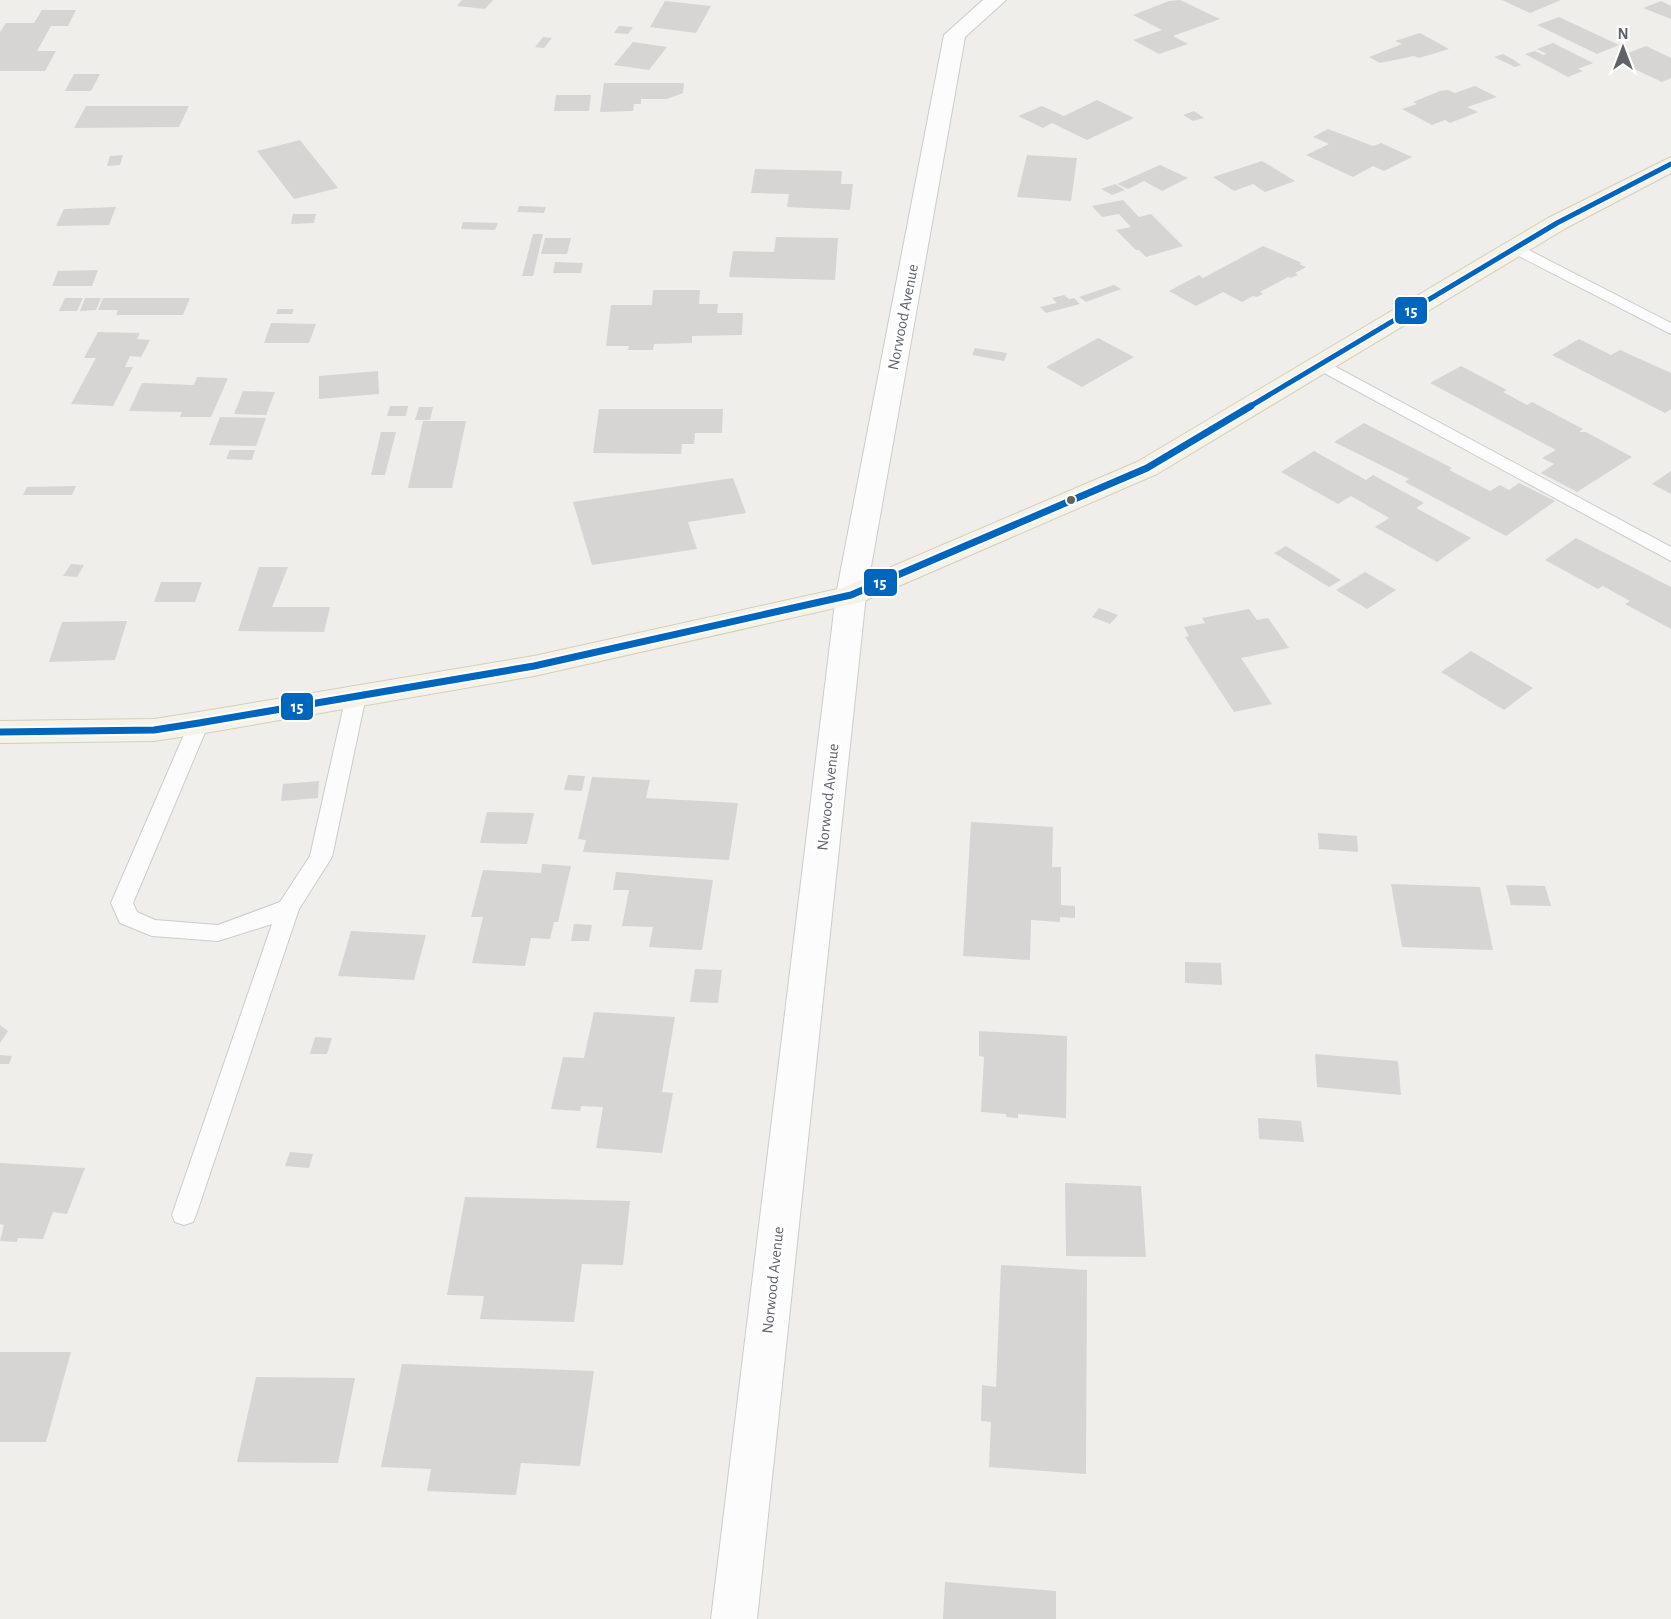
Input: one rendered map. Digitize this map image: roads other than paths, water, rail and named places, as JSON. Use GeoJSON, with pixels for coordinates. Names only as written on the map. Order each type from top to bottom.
{"type":"FeatureCollection","features":[{"type":"Feature","properties":{"kind":"main road"},"geometry":{"type":"LineString","coordinates":[[0,732],[154,730],[199,723],[534,666],[851,595],[1147,468],[1515,248],[1671,164]]}},
{"type":"Feature","properties":{"kind":"street","name":"Norwood Avenue"},"geometry":{"type":"LineString","coordinates":[[734,1619],[851,595],[955,35],[996,0]]}},
{"type":"Feature","properties":{"kind":"lane"},"geometry":{"type":"LineString","coordinates":[[1515,248],[1671,329]]}},
{"type":"Feature","properties":{"kind":"lane"},"geometry":{"type":"LineString","coordinates":[[1320,364],[1671,555]]}},
{"type":"Feature","properties":{"kind":"lane"},"geometry":{"type":"LineString","coordinates":[[184,1215],[288,908],[321,857],[356,696]]}},
{"type":"Feature","properties":{"kind":"lane"},"geometry":{"type":"LineString","coordinates":[[199,723],[122,903],[128,917],[152,928],[218,933],[247,925],[288,908]]}}]}
